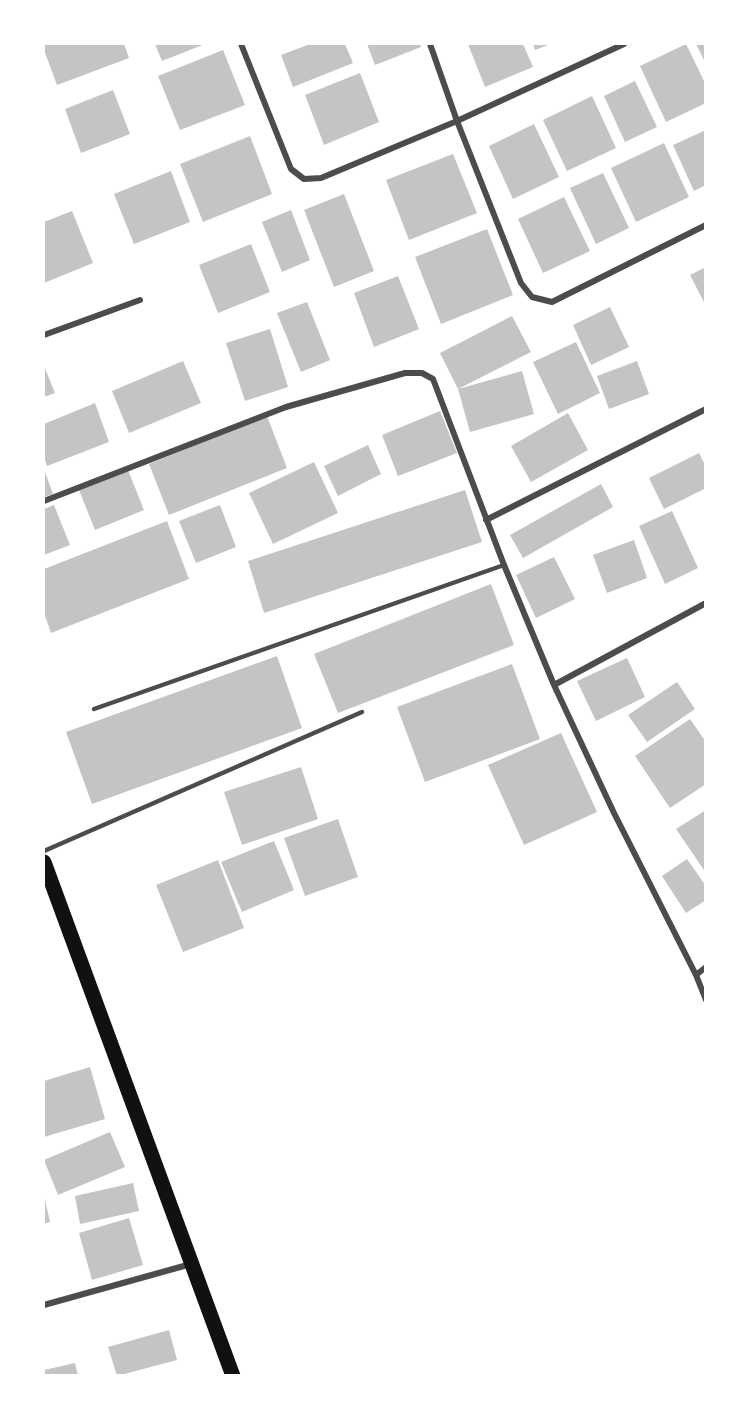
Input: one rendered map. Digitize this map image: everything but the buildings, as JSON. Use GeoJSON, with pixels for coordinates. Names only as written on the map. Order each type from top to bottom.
{"type":"FeatureCollection","features":[{"type":"Feature","properties":{"kind":"main road"},"geometry":{"type":"LineString","coordinates":[[44,862],[233,1376]]}},
{"type":"Feature","properties":{"kind":"street"},"geometry":{"type":"LineString","coordinates":[[241,44],[291,169],[304,179],[321,178],[457,122],[624,44]]}},
{"type":"Feature","properties":{"kind":"street"},"geometry":{"type":"LineString","coordinates":[[430,44],[457,122],[521,283],[532,297],[552,302],[705,225]]}},
{"type":"Feature","properties":{"kind":"street"},"geometry":{"type":"LineString","coordinates":[[44,335],[140,300]]}},
{"type":"Feature","properties":{"kind":"street"},"geometry":{"type":"LineString","coordinates":[[44,501],[286,407],[415,372],[433,379],[486,520],[554,684],[614,813],[696,975],[705,1000]]}},
{"type":"Feature","properties":{"kind":"street"},"geometry":{"type":"LineString","coordinates":[[486,520],[705,409]]}},
{"type":"Feature","properties":{"kind":"street"},"geometry":{"type":"LineString","coordinates":[[554,684],[705,603]]}},
{"type":"Feature","properties":{"kind":"street"},"geometry":{"type":"LineString","coordinates":[[696,975],[705,967]]}},
{"type":"Feature","properties":{"kind":"street"},"geometry":{"type":"LineString","coordinates":[[44,1305],[192,1264]]}},
{"type":"Feature","properties":{"kind":"lane"},"geometry":{"type":"LineString","coordinates":[[94,709],[504,565]]}},
{"type":"Feature","properties":{"kind":"lane"},"geometry":{"type":"LineString","coordinates":[[44,851],[362,711]]}}]}
